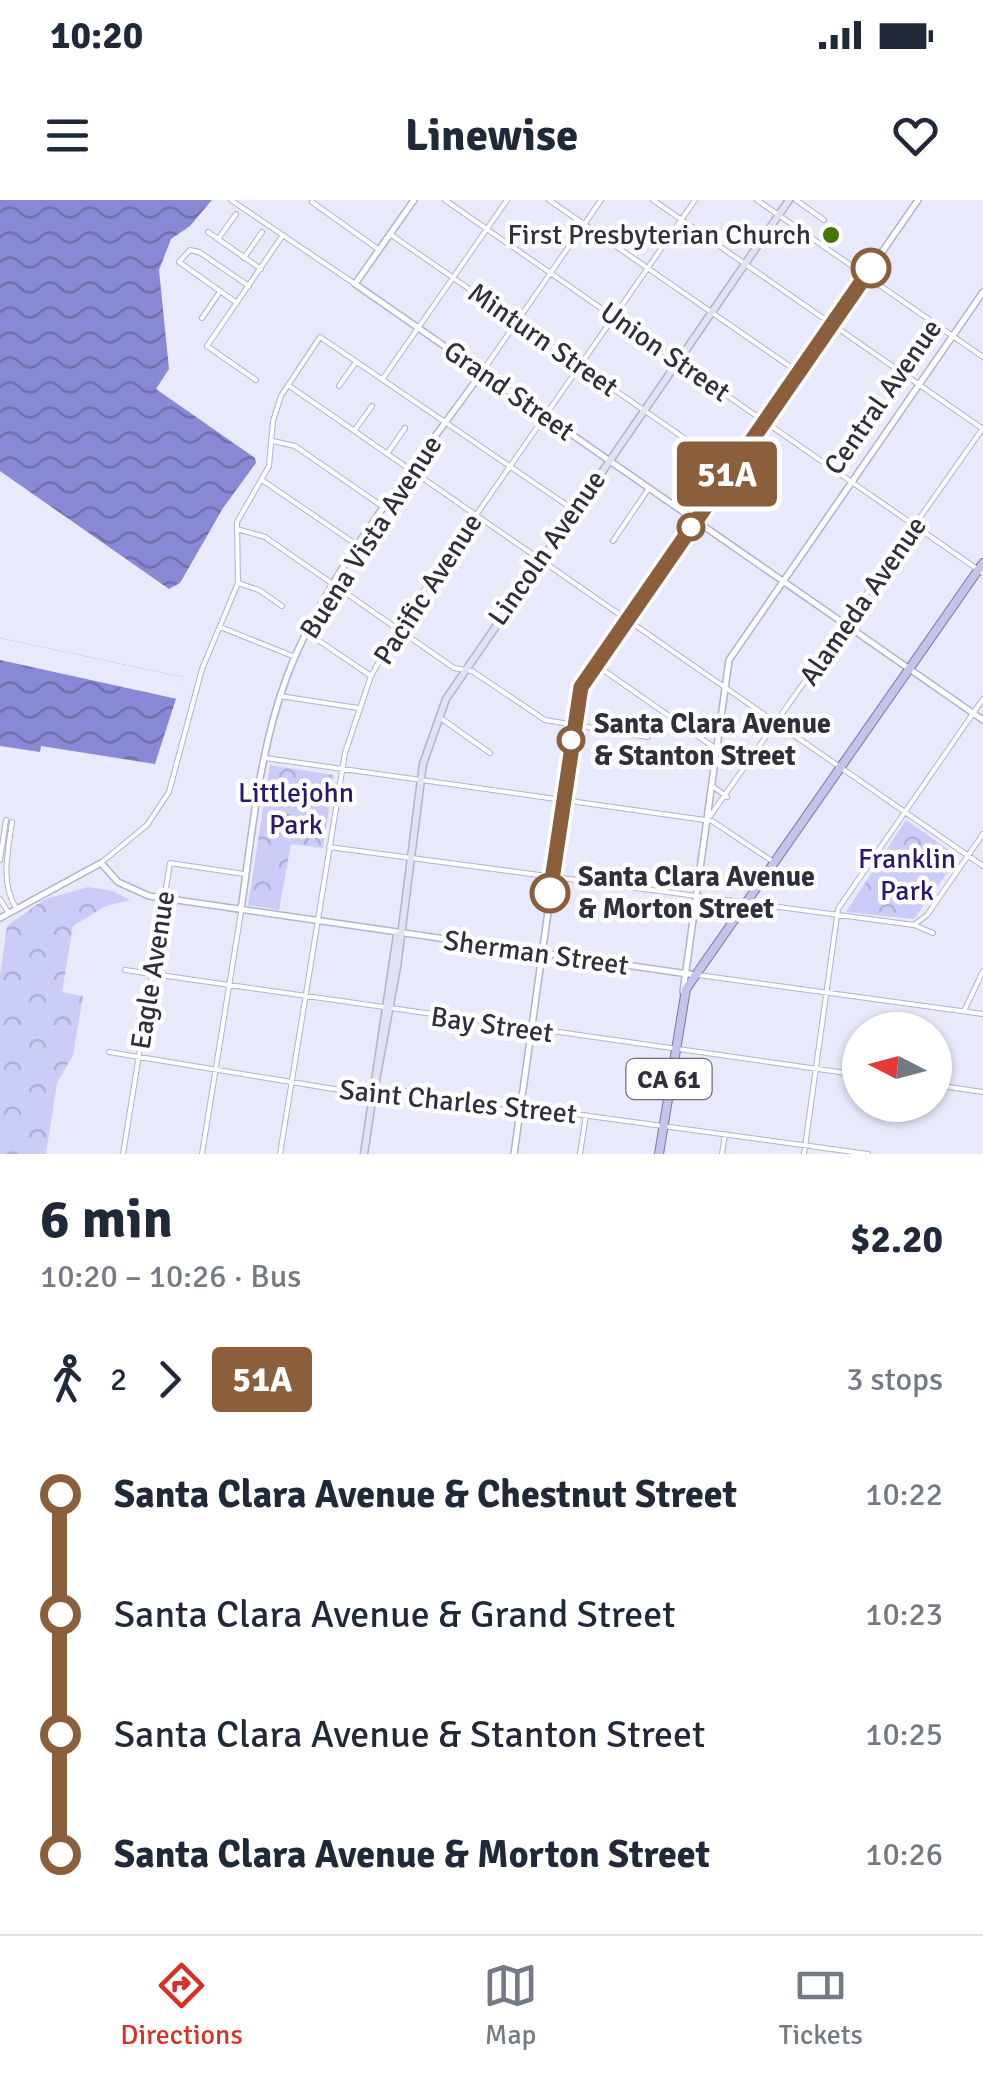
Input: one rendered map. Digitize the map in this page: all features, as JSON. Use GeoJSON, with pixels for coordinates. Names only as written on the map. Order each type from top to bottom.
{"type":"FeatureCollection","features":[{"type":"Feature","properties":{"kind":"main road","name":"Lincoln Avenue"},"geometry":{"type":"LineString","coordinates":[[364,1154],[420,782],[438,717],[463,670],[792,200]]}},
{"type":"Feature","properties":{"kind":"main road","name":"CA 61"},"geometry":{"type":"LineString","coordinates":[[684,998],[981,569]]}},
{"type":"Feature","properties":{"kind":"main road","name":"Central Avenue"},"geometry":{"type":"LineString","coordinates":[[659,1154],[684,998]]}},
{"type":"Feature","properties":{"kind":"street","name":"Grand Street"},"geometry":{"type":"LineString","coordinates":[[231,200],[983,720]]}},
{"type":"Feature","properties":{"kind":"street"},"geometry":{"type":"LineString","coordinates":[[354,284],[414,200]]}},
{"type":"Feature","properties":{"kind":"street","name":"Union Street"},"geometry":{"type":"LineString","coordinates":[[445,200],[981,569]]}},
{"type":"Feature","properties":{"kind":"street"},"geometry":{"type":"LineString","coordinates":[[383,378],[507,200]]}},
{"type":"Feature","properties":{"kind":"street"},"geometry":{"type":"LineString","coordinates":[[549,200],[798,372]]}},
{"type":"Feature","properties":{"kind":"street","name":"Buena Vista Avenue"},"geometry":{"type":"LineString","coordinates":[[202,1154],[265,758],[280,696],[295,657],[333,585],[601,200]]}},
{"type":"Feature","properties":{"kind":"street"},"geometry":{"type":"LineString","coordinates":[[653,200],[983,428]]}},
{"type":"Feature","properties":{"kind":"street","name":"Pacific Avenue"},"geometry":{"type":"LineString","coordinates":[[280,1154],[341,770],[371,676],[397,629],[694,200]]}},
{"type":"Feature","properties":{"kind":"street"},"geometry":{"type":"LineString","coordinates":[[757,200],[983,357]]}},
{"type":"Feature","properties":{"kind":"street"},"geometry":{"type":"LineString","coordinates":[[792,200],[824,220]]}},
{"type":"Feature","properties":{"kind":"street"},"geometry":{"type":"LineString","coordinates":[[514,1154],[579,692],[918,200]]}},
{"type":"Feature","properties":{"kind":"street"},"geometry":{"type":"LineString","coordinates":[[312,202],[379,250]]}},
{"type":"Feature","properties":{"kind":"street"},"geometry":{"type":"LineString","coordinates":[[218,239],[236,214]]}},
{"type":"Feature","properties":{"kind":"street"},"geometry":{"type":"LineString","coordinates":[[208,232],[260,269]]}},
{"type":"Feature","properties":{"kind":"street"},"geometry":{"type":"LineString","coordinates":[[244,258],[262,232]]}},
{"type":"Feature","properties":{"kind":"street","name":"Minturn Street"},"geometry":{"type":"LineString","coordinates":[[390,234],[697,447]]}},
{"type":"Feature","properties":{"kind":"street"},"geometry":{"type":"LineString","coordinates":[[256,380],[207,346],[283,236]]}},
{"type":"Feature","properties":{"kind":"street"},"geometry":{"type":"LineString","coordinates":[[237,303],[179,262],[193,250],[249,286]]}},
{"type":"Feature","properties":{"kind":"street"},"geometry":{"type":"LineString","coordinates":[[202,318],[220,291]]}},
{"type":"Feature","properties":{"kind":"street","name":"Central Avenue"},"geometry":{"type":"LineString","coordinates":[[684,998],[694,897],[729,660],[983,292]]}},
{"type":"Feature","properties":{"kind":"street"},"geometry":{"type":"LineString","coordinates":[[0,918],[101,863],[148,824],[164,803],[202,670],[238,583],[236,528],[240,512],[262,480],[273,441],[274,414],[287,384],[320,337],[574,510]]}},
{"type":"Feature","properties":{"kind":"street"},"geometry":{"type":"LineString","coordinates":[[339,386],[356,362]]}},
{"type":"Feature","properties":{"kind":"street"},"geometry":{"type":"LineString","coordinates":[[287,384],[983,866]]}},
{"type":"Feature","properties":{"kind":"street"},"geometry":{"type":"LineString","coordinates":[[354,431],[372,406]]}},
{"type":"Feature","properties":{"kind":"street"},"geometry":{"type":"LineString","coordinates":[[387,454],[405,428]]}},
{"type":"Feature","properties":{"kind":"street","name":"Alameda Avenue"},"geometry":{"type":"LineString","coordinates":[[705,820],[727,796],[983,428]]}},
{"type":"Feature","properties":{"kind":"street"},"geometry":{"type":"LineString","coordinates":[[273,441],[296,446],[386,509]]}},
{"type":"Feature","properties":{"kind":"street"},"geometry":{"type":"LineString","coordinates":[[262,480],[360,547]]}},
{"type":"Feature","properties":{"kind":"street"},"geometry":{"type":"LineString","coordinates":[[613,541],[650,488]]}},
{"type":"Feature","properties":{"kind":"street"},"geometry":{"type":"LineString","coordinates":[[236,528],[265,537],[454,668],[472,671],[541,719],[648,737]]}},
{"type":"Feature","properties":{"kind":"street"},"geometry":{"type":"LineString","coordinates":[[238,583],[260,590],[282,606]]}},
{"type":"Feature","properties":{"kind":"street"},"geometry":{"type":"LineString","coordinates":[[219,626],[295,657]]}},
{"type":"Feature","properties":{"kind":"street"},"geometry":{"type":"LineString","coordinates":[[306,632],[371,676]]}},
{"type":"Feature","properties":{"kind":"street"},"geometry":{"type":"LineString","coordinates":[[596,665],[715,748]]}},
{"type":"Feature","properties":{"kind":"street"},"geometry":{"type":"LineString","coordinates":[[280,696],[358,708]]}},
{"type":"Feature","properties":{"kind":"street"},"geometry":{"type":"LineString","coordinates":[[804,1154],[836,916],[983,699]]}},
{"type":"Feature","properties":{"kind":"street"},"geometry":{"type":"LineString","coordinates":[[438,717],[490,754]]}},
{"type":"Feature","properties":{"kind":"street"},"geometry":{"type":"LineString","coordinates":[[265,758],[705,820],[717,823],[775,863]]}},
{"type":"Feature","properties":{"kind":"street"},"geometry":{"type":"LineString","coordinates":[[710,784],[727,796]]}},
{"type":"Feature","properties":{"kind":"street"},"geometry":{"type":"LineString","coordinates":[[0,860],[9,821],[4,878],[16,908]]}},
{"type":"Feature","properties":{"kind":"street"},"geometry":{"type":"LineString","coordinates":[[914,925],[927,916],[983,834]]}},
{"type":"Feature","properties":{"kind":"street"},"geometry":{"type":"LineString","coordinates":[[329,847],[914,925],[933,933]]}},
{"type":"Feature","properties":{"kind":"street","name":"Eagle Avenue"},"geometry":{"type":"LineString","coordinates":[[123,1154],[170,862],[247,875]]}},
{"type":"Feature","properties":{"kind":"street","name":"Sherman Street"},"geometry":{"type":"LineString","coordinates":[[101,863],[129,889],[165,899],[983,1014]]}},
{"type":"Feature","properties":{"kind":"street"},"geometry":{"type":"LineString","coordinates":[[222,907],[236,901],[244,889]]}},
{"type":"Feature","properties":{"kind":"street"},"geometry":{"type":"LineString","coordinates":[[0,898],[8,913]]}},
{"type":"Feature","properties":{"kind":"street","name":"Bay Street"},"geometry":{"type":"LineString","coordinates":[[125,970],[304,1000],[842,1073]]}},
{"type":"Feature","properties":{"kind":"street"},"geometry":{"type":"LineString","coordinates":[[964,1011],[983,970]]}},
{"type":"Feature","properties":{"kind":"street","name":"Saint Charles Street"},"geometry":{"type":"LineString","coordinates":[[109,1052],[364,1094],[386,1088],[868,1154]]}},
{"type":"Feature","properties":{"kind":"street"},"geometry":{"type":"LineString","coordinates":[[952,1087],[983,1092]]}},
{"type":"Feature","properties":{"kind":"street"},"geometry":{"type":"LineString","coordinates":[[580,1154],[586,1115]]}},
{"type":"Feature","properties":{"kind":"street"},"geometry":{"type":"LineString","coordinates":[[722,1154],[725,1134]]}},
{"type":"Feature","properties":{"kind":"green space","name":"Littlejohn Park"},"geometry":{"type":"Polygon","coordinates":[[[270,765],[334,775],[323,848],[291,844],[279,910],[248,905],[270,765]]]}},
{"type":"Feature","properties":{"kind":"green space","name":"Franklin Park"},"geometry":{"type":"Polygon","coordinates":[[[906,820],[959,857],[914,919],[846,912],[906,820]]]}},
{"type":"Feature","properties":{"kind":"green space"},"geometry":{"type":"Polygon","coordinates":[[[88,887],[113,891],[130,900],[106,906],[73,926],[62,992],[83,996],[73,1055],[57,1083],[46,1154],[0,1154],[0,975],[7,926],[45,899],[88,887]]]}},
{"type":"Feature","properties":{"kind":"water"},"geometry":{"type":"Polygon","coordinates":[[[0,200],[212,200],[190,226],[171,239],[159,270],[169,369],[156,389],[255,458],[256,463],[223,508],[180,583],[169,589],[0,471],[0,200]]]}},
{"type":"Feature","properties":{"kind":"water"},"geometry":{"type":"Polygon","coordinates":[[[0,638],[183,677],[155,764],[41,746],[40,752],[0,746],[0,638]]]}},
{"type":"Feature","properties":{"kind":"pier"},"geometry":{"type":"Polygon","coordinates":[[[0,638],[183,677],[177,699],[0,660],[0,638]]]}},
{"type":"Feature","properties":{"kind":"bus line","name":"51A"},"geometry":{"type":"LineString","coordinates":[[550,893],[581,687],[871,268]]}},
{"type":"Feature","properties":{"kind":"place","name":"First Presbyterian Church"},"geometry":{"type":"Point","coordinates":[831,235]}},
{"type":"Feature","properties":{"kind":"place","name":"Santa Clara Avenue & Stanton Street"},"geometry":{"type":"Point","coordinates":[571,740]}},
{"type":"Feature","properties":{"kind":"place","name":"Santa Clara Avenue & Morton Street"},"geometry":{"type":"Point","coordinates":[550,893]}}]}
